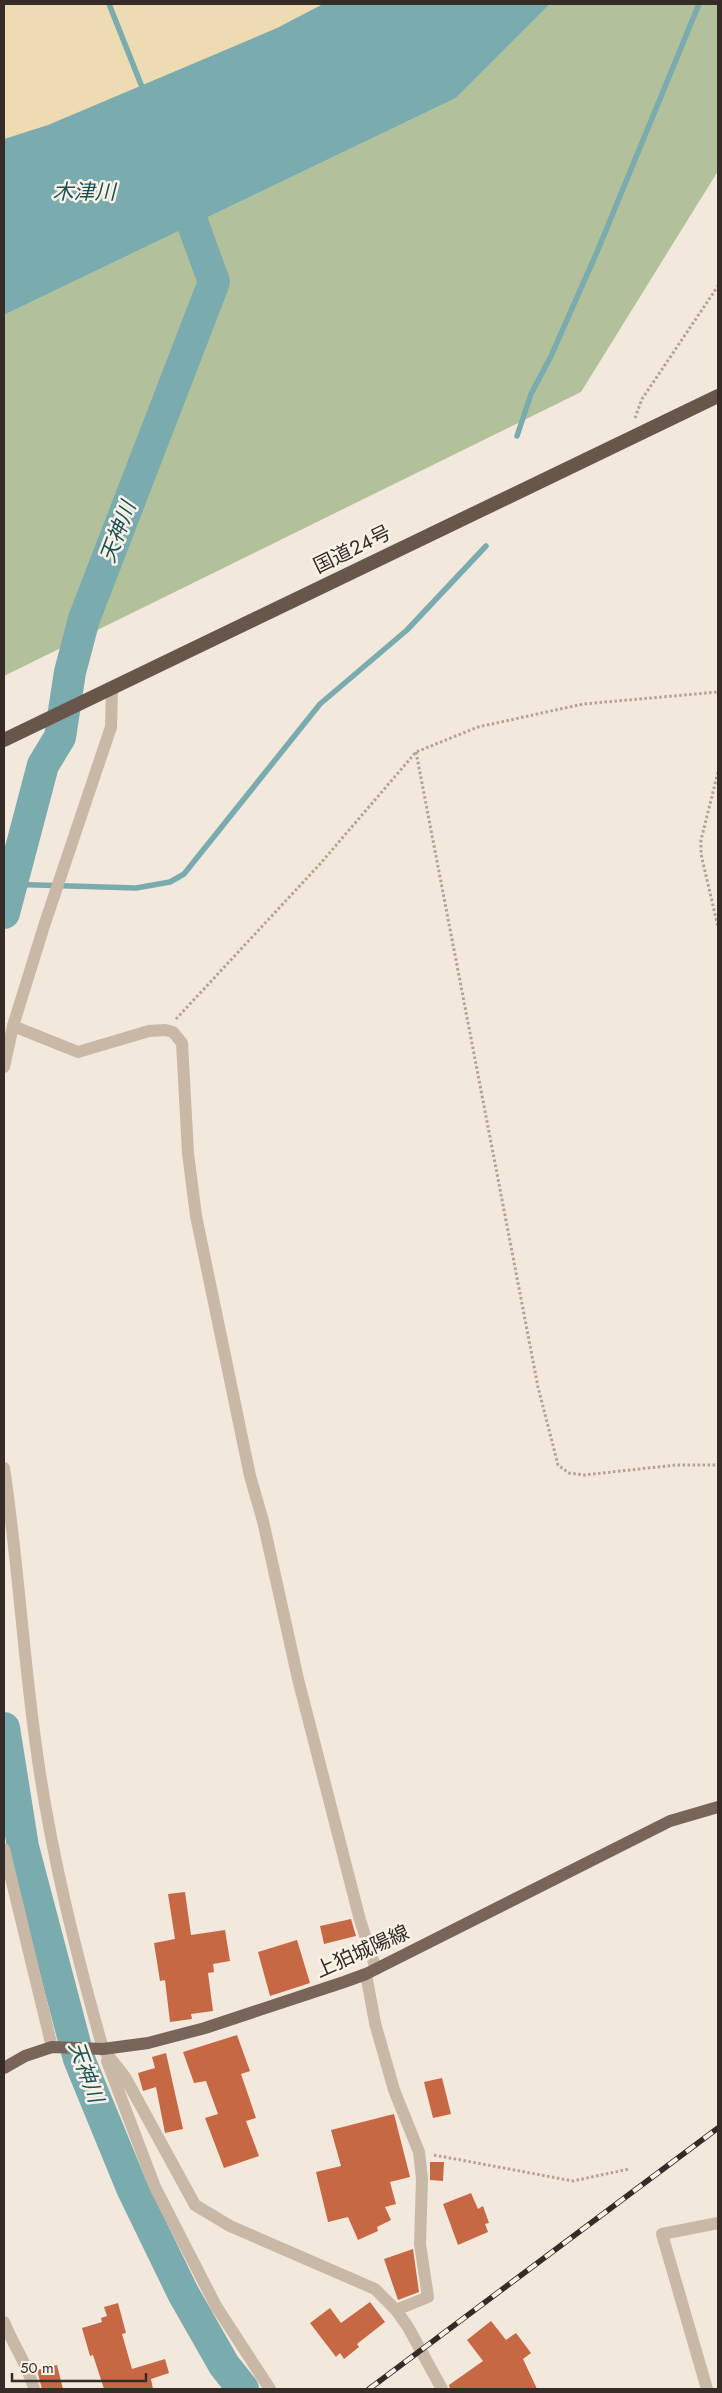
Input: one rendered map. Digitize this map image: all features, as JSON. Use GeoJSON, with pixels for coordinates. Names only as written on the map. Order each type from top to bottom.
{"type":"FeatureCollection","features":[{"type":"Feature","properties":{"kind":"highway","name":"国道24号"},"geometry":{"type":"LineString","coordinates":[[4,740],[718,396]]}},
{"type":"Feature","properties":{"kind":"main road","name":"上狛城陽線"},"geometry":{"type":"LineString","coordinates":[[4,2068],[25,2056],[56,2047],[96,2049],[148,2043],[206,2028],[371,1971],[670,1821],[718,1807]]}},
{"type":"Feature","properties":{"kind":"street"},"geometry":{"type":"LineString","coordinates":[[4,1067],[12,1026],[111,727],[112,689]]}},
{"type":"Feature","properties":{"kind":"street"},"geometry":{"type":"LineString","coordinates":[[12,1026],[78,1052],[149,1032],[165,1030],[174,1032],[182,1043],[188,1153],[196,1216],[250,1476],[263,1521],[298,1679],[360,1920],[371,1971],[375,2023],[394,2090],[419,2152],[422,2179],[420,2244],[428,2297],[396,2310]]}},
{"type":"Feature","properties":{"kind":"street"},"geometry":{"type":"LineString","coordinates":[[4,1468],[12,1521],[36,1746],[56,1865],[96,2049],[155,2187],[216,2306],[270,2389]]}},
{"type":"Feature","properties":{"kind":"street"},"geometry":{"type":"LineString","coordinates":[[4,1850],[56,2047]]}},
{"type":"Feature","properties":{"kind":"street"},"geometry":{"type":"LineString","coordinates":[[96,2049],[125,2077],[195,2205],[230,2226],[375,2289],[396,2310],[408,2327],[442,2389]]}},
{"type":"Feature","properties":{"kind":"street"},"geometry":{"type":"LineString","coordinates":[[707,2389],[662,2234],[718,2223]]}},
{"type":"Feature","properties":{"kind":"street"},"geometry":{"type":"LineString","coordinates":[[4,2322],[13,2345],[30,2374],[34,2389]]}},
{"type":"Feature","properties":{"kind":"path"},"geometry":{"type":"LineString","coordinates":[[627,440],[642,399],[718,286]]}},
{"type":"Feature","properties":{"kind":"path"},"geometry":{"type":"LineString","coordinates":[[165,1030],[313,871],[416,752],[478,726],[583,704],[718,692]]}},
{"type":"Feature","properties":{"kind":"path"},"geometry":{"type":"LineString","coordinates":[[416,752],[538,1387],[558,1465],[569,1473],[584,1474],[676,1465],[718,1465]]}},
{"type":"Feature","properties":{"kind":"path"},"geometry":{"type":"LineString","coordinates":[[718,772],[702,840],[701,854],[718,927]]}},
{"type":"Feature","properties":{"kind":"path"},"geometry":{"type":"LineString","coordinates":[[419,2152],[573,2181],[629,2169]]}},
{"type":"Feature","properties":{"kind":"green space"},"geometry":{"type":"Polygon","coordinates":[[[550,4],[718,4],[718,171],[581,392],[4,676],[4,315],[456,98],[550,4]]]}},
{"type":"Feature","properties":{"kind":"sand"},"geometry":{"type":"Polygon","coordinates":[[[4,4],[323,4],[277,28],[48,125],[4,139],[4,4]]]}},
{"type":"Feature","properties":{"kind":"water","name":"木津川"},"geometry":{"type":"Polygon","coordinates":[[[323,4],[550,4],[456,98],[4,315],[4,139],[48,125],[277,28],[323,4]]]}},
{"type":"Feature","properties":{"kind":"building"},"geometry":{"type":"Polygon","coordinates":[[[185,1892],[191,1935],[225,1930],[230,1961],[213,1964],[214,1972],[208,1973],[213,2011],[191,2014],[192,2019],[170,2022],[165,1980],[160,1981],[154,1943],[175,1939],[168,1894],[185,1892]]]}},
{"type":"Feature","properties":{"kind":"building"},"geometry":{"type":"Polygon","coordinates":[[[351,1919],[356,1936],[324,1944],[320,1926],[351,1919]]]}},
{"type":"Feature","properties":{"kind":"building"},"geometry":{"type":"Polygon","coordinates":[[[297,1940],[310,1983],[270,1996],[258,1952],[297,1940]]]}},
{"type":"Feature","properties":{"kind":"building"},"geometry":{"type":"Polygon","coordinates":[[[237,2035],[250,2071],[241,2074],[256,2118],[246,2121],[259,2156],[224,2168],[205,2118],[218,2114],[206,2081],[194,2083],[183,2052],[237,2035]]]}},
{"type":"Feature","properties":{"kind":"building"},"geometry":{"type":"Polygon","coordinates":[[[166,2053],[183,2129],[165,2133],[156,2087],[143,2091],[138,2073],[155,2068],[152,2057],[166,2053]]]}},
{"type":"Feature","properties":{"kind":"building"},"geometry":{"type":"Polygon","coordinates":[[[442,2078],[451,2114],[433,2118],[424,2082],[442,2078]]]}},
{"type":"Feature","properties":{"kind":"building"},"geometry":{"type":"Polygon","coordinates":[[[394,2114],[410,2177],[390,2182],[396,2204],[385,2207],[391,2220],[377,2227],[378,2231],[358,2240],[348,2217],[328,2222],[316,2172],[341,2166],[331,2130],[394,2114]]]}},
{"type":"Feature","properties":{"kind":"building"},"geometry":{"type":"Polygon","coordinates":[[[430,2162],[444,2162],[443,2181],[430,2180],[430,2162]]]}},
{"type":"Feature","properties":{"kind":"building"},"geometry":{"type":"Polygon","coordinates":[[[471,2193],[478,2209],[483,2206],[489,2223],[485,2224],[488,2232],[458,2245],[443,2204],[471,2193]]]}},
{"type":"Feature","properties":{"kind":"building"},"geometry":{"type":"Polygon","coordinates":[[[413,2249],[419,2292],[398,2300],[384,2259],[413,2249]]]}},
{"type":"Feature","properties":{"kind":"building"},"geometry":{"type":"Polygon","coordinates":[[[370,2302],[385,2322],[357,2344],[359,2347],[344,2359],[340,2353],[336,2357],[310,2323],[330,2308],[341,2323],[370,2302]]]}},
{"type":"Feature","properties":{"kind":"building"},"geometry":{"type":"Polygon","coordinates":[[[118,2303],[126,2333],[122,2334],[132,2369],[165,2359],[169,2373],[151,2379],[153,2389],[104,2389],[93,2355],[90,2356],[82,2328],[102,2322],[101,2318],[107,2316],[104,2307],[118,2303]]]}},
{"type":"Feature","properties":{"kind":"building"},"geometry":{"type":"Polygon","coordinates":[[[491,2321],[506,2340],[516,2333],[531,2353],[523,2359],[537,2389],[450,2389],[449,2385],[483,2361],[467,2340],[491,2321]]]}},
{"type":"Feature","properties":{"kind":"building"},"geometry":{"type":"Polygon","coordinates":[[[57,2365],[63,2389],[42,2389],[37,2370],[57,2365]]]}},
{"type":"Feature","properties":{"kind":"waterway"},"geometry":{"type":"LineString","coordinates":[[109,4],[144,92]]}},
{"type":"Feature","properties":{"kind":"waterway"},"geometry":{"type":"LineString","coordinates":[[517,436],[531,394],[551,356],[597,252],[699,4]]}},
{"type":"Feature","properties":{"kind":"waterway","name":"天神川"},"geometry":{"type":"LineString","coordinates":[[4,913],[43,765],[60,737],[70,672],[84,619],[214,282],[178,183]]}},
{"type":"Feature","properties":{"kind":"waterway"},"geometry":{"type":"LineString","coordinates":[[4,884],[136,888],[170,882],[184,874],[320,704],[407,630],[486,546]]}},
{"type":"Feature","properties":{"kind":"waterway","name":"天神川"},"geometry":{"type":"LineString","coordinates":[[4,1728],[23,1847],[79,2059],[132,2188],[183,2293],[224,2365],[243,2389]]}},
{"type":"Feature","properties":{"kind":"railway"},"geometry":{"type":"LineString","coordinates":[[369,2389],[718,2128]]}}]}
